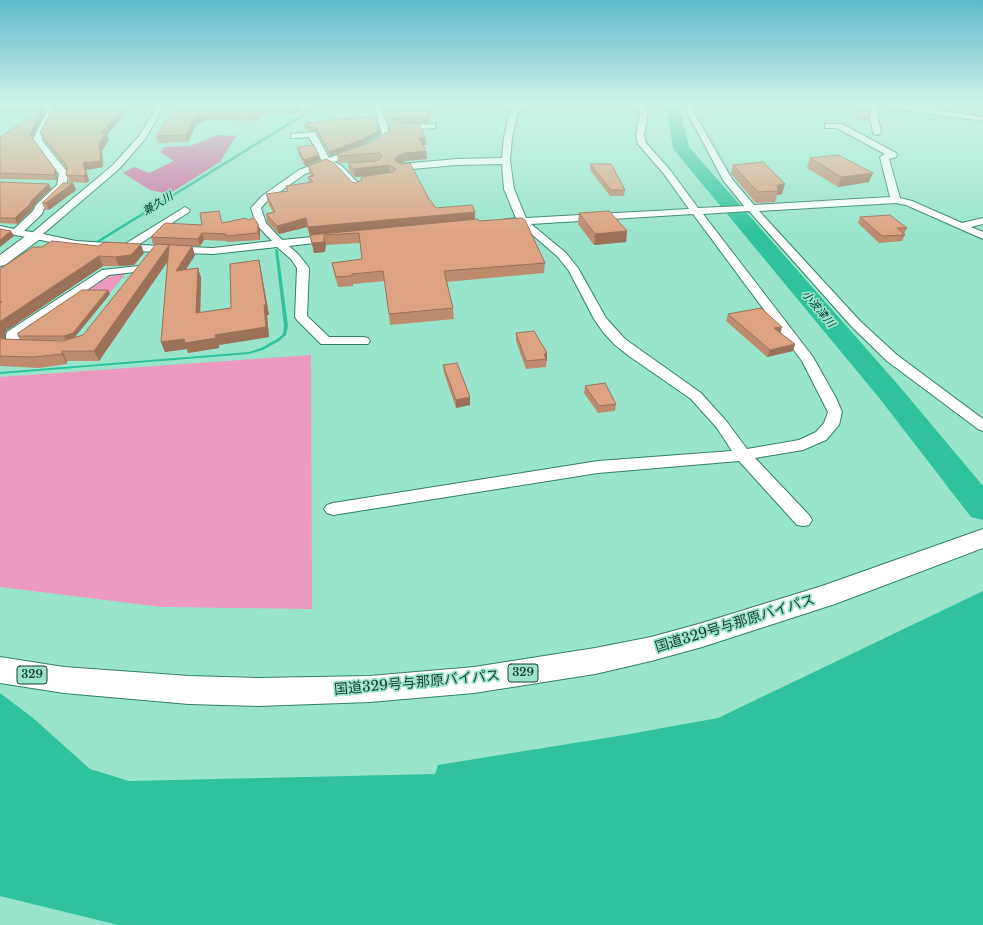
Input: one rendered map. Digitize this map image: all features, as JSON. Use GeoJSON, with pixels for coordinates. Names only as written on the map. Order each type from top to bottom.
{"type":"FeatureCollection","features":[{"type":"Feature","properties":{"kind":"highway","name":"国道329号与那原バイパス"},"geometry":{"type":"LineString","coordinates":[[0,670],[64,680],[189,690],[258,692],[370,689],[474,680],[595,661],[652,649],[826,596],[974,542]]}},
{"type":"Feature","properties":{"kind":"street"},"geometry":{"type":"LineString","coordinates":[[44,147],[73,186]]}},
{"type":"Feature","properties":{"kind":"street"},"geometry":{"type":"LineString","coordinates":[[0,262],[35,236],[116,167],[133,147]]}},
{"type":"Feature","properties":{"kind":"street"},"geometry":{"type":"LineString","coordinates":[[319,147],[327,162],[339,168],[354,184],[367,180]]}},
{"type":"Feature","properties":{"kind":"street"},"geometry":{"type":"LineString","coordinates":[[364,341],[326,341],[301,318],[302,268],[295,257],[261,224],[256,208],[270,194],[302,172],[365,147]]}},
{"type":"Feature","properties":{"kind":"street"},"geometry":{"type":"LineString","coordinates":[[507,147],[506,161],[509,189],[522,221],[562,255],[574,270],[600,318],[620,342],[696,396],[722,425],[743,455],[803,520]]}},
{"type":"Feature","properties":{"kind":"street"},"geometry":{"type":"LineString","coordinates":[[333,509],[598,468],[743,455],[803,445],[821,436],[831,425],[835,412],[826,392],[798,345],[702,212],[645,147]]}},
{"type":"Feature","properties":{"kind":"street"},"geometry":{"type":"LineString","coordinates":[[709,147],[723,173],[748,209],[873,341],[920,380],[983,426]]}},
{"type":"Feature","properties":{"kind":"street"},"geometry":{"type":"LineString","coordinates":[[878,147],[893,155],[884,158],[896,200]]}},
{"type":"Feature","properties":{"kind":"street"},"geometry":{"type":"LineString","coordinates":[[401,167],[457,162],[506,161]]}},
{"type":"Feature","properties":{"kind":"street"},"geometry":{"type":"LineString","coordinates":[[339,168],[354,167]]}},
{"type":"Feature","properties":{"kind":"street"},"geometry":{"type":"LineString","coordinates":[[46,185],[73,186]]}},
{"type":"Feature","properties":{"kind":"street"},"geometry":{"type":"LineString","coordinates":[[17,232],[38,212],[39,207],[73,186]]}},
{"type":"Feature","properties":{"kind":"street"},"geometry":{"type":"LineString","coordinates":[[494,223],[896,200],[909,203],[983,236]]}},
{"type":"Feature","properties":{"kind":"street"},"geometry":{"type":"LineString","coordinates":[[127,247],[185,210]]}},
{"type":"Feature","properties":{"kind":"street"},"geometry":{"type":"LineString","coordinates":[[962,226],[983,221]]}},
{"type":"Feature","properties":{"kind":"street"},"geometry":{"type":"LineString","coordinates":[[0,229],[76,244],[213,251],[342,237]]}},
{"type":"Feature","properties":{"kind":"street"},"geometry":{"type":"LineString","coordinates":[[130,281],[155,249]]}},
{"type":"Feature","properties":{"kind":"street"},"geometry":{"type":"LineString","coordinates":[[36,345],[13,345],[12,335],[106,272],[139,269]]}},
{"type":"Feature","properties":{"kind":"shaded area"},"geometry":{"type":"Polygon","coordinates":[[[165,147],[229,147],[220,162],[169,194],[150,190],[123,173],[134,167],[149,173],[174,161],[160,152],[165,147]]]}},
{"type":"Feature","properties":{"kind":"shaded area"},"geometry":{"type":"Polygon","coordinates":[[[110,272],[126,273],[110,293],[78,293],[110,272]]]}},
{"type":"Feature","properties":{"kind":"shaded area"},"geometry":{"type":"Polygon","coordinates":[[[311,355],[312,609],[161,607],[0,587],[0,377],[311,355]]]}},
{"type":"Feature","properties":{"kind":"shaded area"},"geometry":{"type":"Polygon","coordinates":[[[983,591],[983,925],[118,925],[0,896],[0,693],[33,718],[90,769],[129,781],[435,774],[438,765],[624,735],[718,718],[983,591]]]}},
{"type":"Feature","properties":{"kind":"building"},"geometry":{"type":"Polygon","coordinates":[[[0,147],[39,147],[55,169],[55,175],[0,173],[0,147]]]}},
{"type":"Feature","properties":{"kind":"building"},"geometry":{"type":"Polygon","coordinates":[[[52,147],[99,147],[101,161],[83,163],[86,174],[83,176],[66,175],[67,166],[52,147]]]}},
{"type":"Feature","properties":{"kind":"building"},"geometry":{"type":"Polygon","coordinates":[[[297,147],[315,147],[319,155],[304,160],[297,147]]]}},
{"type":"Feature","properties":{"kind":"building"},"geometry":{"type":"Polygon","coordinates":[[[326,147],[342,147],[329,152],[326,147]]]}},
{"type":"Feature","properties":{"kind":"building"},"geometry":{"type":"Polygon","coordinates":[[[356,147],[424,147],[426,151],[404,153],[395,158],[395,160],[400,164],[410,163],[429,199],[436,208],[472,205],[475,212],[308,227],[306,218],[277,226],[266,214],[275,212],[266,194],[288,191],[286,186],[313,182],[308,177],[314,176],[308,166],[326,159],[334,163],[352,182],[355,183],[362,180],[361,177],[393,172],[396,169],[389,165],[354,169],[348,163],[376,161],[382,157],[380,153],[339,156],[337,154],[356,147]]]}},
{"type":"Feature","properties":{"kind":"building"},"geometry":{"type":"Polygon","coordinates":[[[838,155],[873,173],[841,177],[810,158],[838,155]]]}},
{"type":"Feature","properties":{"kind":"building"},"geometry":{"type":"Polygon","coordinates":[[[763,162],[785,184],[777,185],[778,191],[758,192],[733,165],[763,162]]]}},
{"type":"Feature","properties":{"kind":"building"},"geometry":{"type":"Polygon","coordinates":[[[590,164],[611,164],[625,190],[611,190],[590,164]]]}},
{"type":"Feature","properties":{"kind":"building"},"geometry":{"type":"Polygon","coordinates":[[[0,182],[49,184],[15,218],[0,218],[0,182]]]}},
{"type":"Feature","properties":{"kind":"building"},"geometry":{"type":"Polygon","coordinates":[[[63,183],[73,183],[46,203],[42,203],[63,183]]]}},
{"type":"Feature","properties":{"kind":"building"},"geometry":{"type":"Polygon","coordinates":[[[219,211],[222,223],[246,218],[248,220],[254,218],[258,224],[258,233],[226,236],[226,234],[202,233],[198,239],[151,237],[165,223],[202,225],[200,213],[219,211]]]}},
{"type":"Feature","properties":{"kind":"building"},"geometry":{"type":"Polygon","coordinates":[[[609,211],[627,231],[595,234],[579,213],[609,211]]]}},
{"type":"Feature","properties":{"kind":"building"},"geometry":{"type":"Polygon","coordinates":[[[890,215],[907,228],[897,228],[905,235],[882,236],[860,217],[890,215]]]}},
{"type":"Feature","properties":{"kind":"building"},"geometry":{"type":"Polygon","coordinates":[[[522,218],[525,220],[545,263],[444,271],[453,308],[389,314],[383,271],[336,277],[332,263],[362,259],[359,233],[324,235],[324,242],[312,243],[310,235],[478,219],[479,221],[522,218]]]}},
{"type":"Feature","properties":{"kind":"building"},"geometry":{"type":"Polygon","coordinates":[[[0,229],[11,231],[0,240],[0,229]]]}},
{"type":"Feature","properties":{"kind":"building"},"geometry":{"type":"Polygon","coordinates":[[[52,241],[98,246],[106,242],[141,244],[131,255],[115,257],[99,256],[0,322],[0,303],[2,302],[0,302],[0,269],[33,247],[42,247],[52,241]]]}},
{"type":"Feature","properties":{"kind":"building"},"geometry":{"type":"Polygon","coordinates":[[[156,244],[192,246],[176,271],[198,268],[196,313],[231,308],[230,264],[259,260],[266,305],[264,305],[266,327],[215,335],[216,338],[185,343],[184,339],[161,342],[169,245],[94,351],[62,351],[62,354],[33,357],[0,356],[0,336],[2,339],[63,341],[83,335],[156,244]]]}},
{"type":"Feature","properties":{"kind":"building"},"geometry":{"type":"Polygon","coordinates":[[[82,290],[108,290],[73,333],[64,336],[18,336],[18,333],[82,290]]]}},
{"type":"Feature","properties":{"kind":"building"},"geometry":{"type":"Polygon","coordinates":[[[761,308],[782,327],[774,328],[795,344],[770,350],[728,314],[761,308]]]}},
{"type":"Feature","properties":{"kind":"building"},"geometry":{"type":"Polygon","coordinates":[[[534,331],[547,353],[544,354],[546,359],[526,361],[516,333],[534,331]]]}},
{"type":"Feature","properties":{"kind":"building"},"geometry":{"type":"Polygon","coordinates":[[[457,363],[470,397],[456,400],[443,365],[457,363]]]}},
{"type":"Feature","properties":{"kind":"building"},"geometry":{"type":"Polygon","coordinates":[[[605,383],[616,404],[599,406],[585,386],[605,383]]]}},
{"type":"Feature","properties":{"kind":"waterway","name":"兼久川"},"geometry":{"type":"LineString","coordinates":[[92,245],[251,147]]}},
{"type":"Feature","properties":{"kind":"waterway","name":"小波津川"},"geometry":{"type":"LineString","coordinates":[[681,147],[890,393],[983,508]]}},
{"type":"Feature","properties":{"kind":"waterway"},"geometry":{"type":"LineString","coordinates":[[0,373],[249,353],[262,349],[278,340],[285,334],[286,326],[276,250]]}}]}
